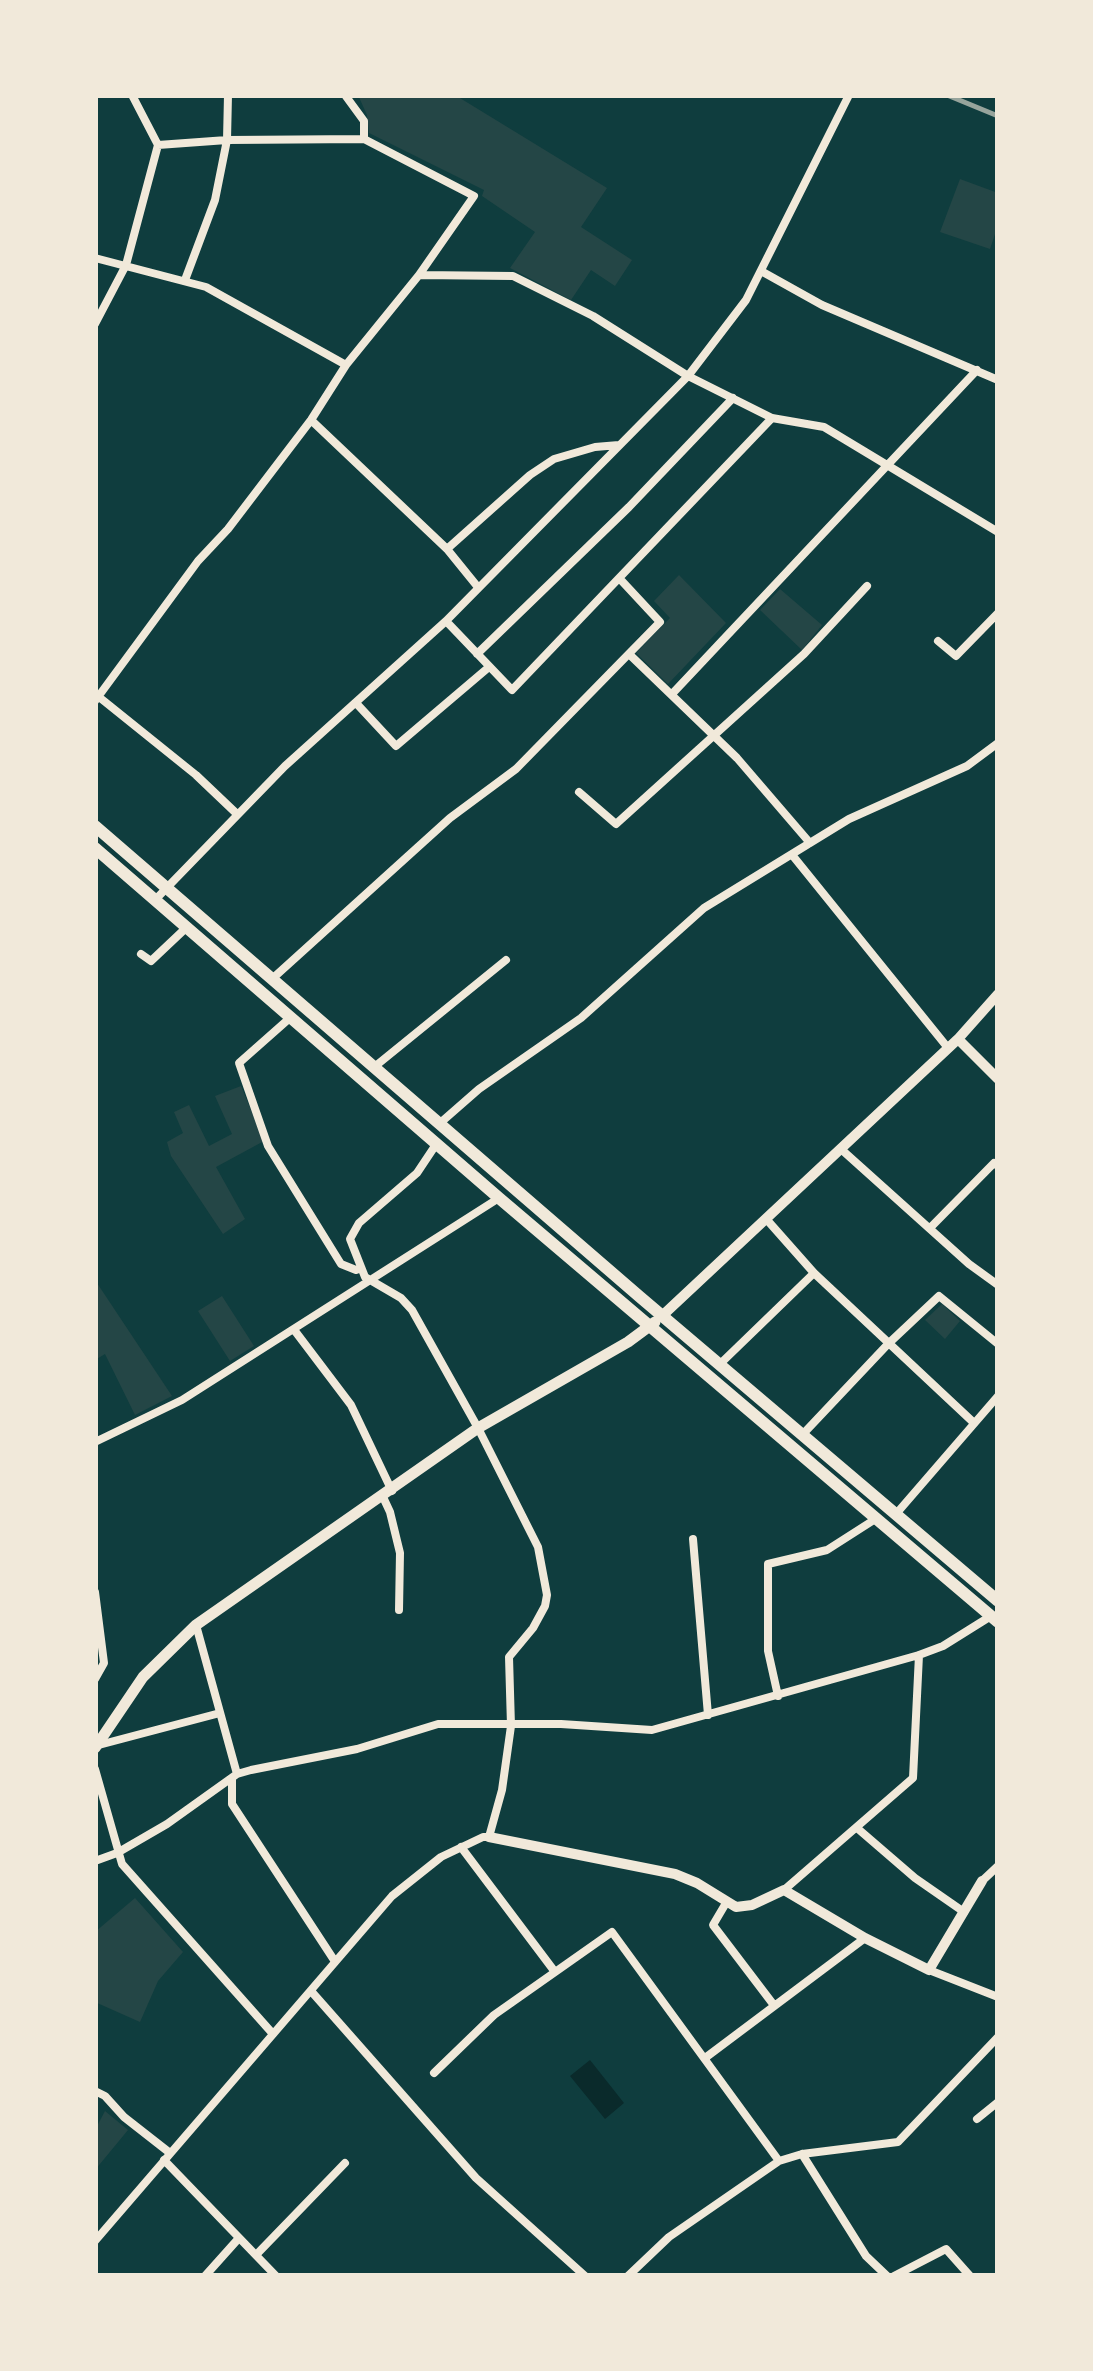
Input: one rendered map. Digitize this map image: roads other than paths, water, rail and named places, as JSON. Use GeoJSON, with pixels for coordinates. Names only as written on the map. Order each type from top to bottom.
{"type":"FeatureCollection","features":[{"type":"Feature","properties":{"kind":"main road"},"geometry":{"type":"LineString","coordinates":[[95,826],[998,1601]]}},
{"type":"Feature","properties":{"kind":"main road"},"geometry":{"type":"LineString","coordinates":[[95,848],[499,1198],[996,1617]]}},
{"type":"Feature","properties":{"kind":"main road"},"geometry":{"type":"LineString","coordinates":[[95,1747],[143,1678],[196,1626],[478,1428],[628,1342],[664,1315]]}},
{"type":"Feature","properties":{"kind":"street"},"geometry":{"type":"LineString","coordinates":[[95,324],[126,265],[158,145],[132,95]]}},
{"type":"Feature","properties":{"kind":"street"},"geometry":{"type":"LineString","coordinates":[[185,280],[215,200],[227,140],[228,95]]}},
{"type":"Feature","properties":{"kind":"street"},"geometry":{"type":"LineString","coordinates":[[345,95],[364,120],[364,139]]}},
{"type":"Feature","properties":{"kind":"street"},"geometry":{"type":"LineString","coordinates":[[156,900],[237,814],[446,621],[688,376],[746,300],[849,95]]}},
{"type":"Feature","properties":{"kind":"street"},"geometry":{"type":"LineString","coordinates":[[158,145],[364,139],[474,196],[419,275],[346,365],[310,420],[228,529],[184,579],[97,699],[196,775],[237,814]]}},
{"type":"Feature","properties":{"kind":"street"},"geometry":{"type":"LineString","coordinates":[[95,258],[206,287],[346,365]]}},
{"type":"Feature","properties":{"kind":"street"},"geometry":{"type":"LineString","coordinates":[[761,271],[822,305],[998,380]]}},
{"type":"Feature","properties":{"kind":"street"},"geometry":{"type":"LineString","coordinates":[[419,275],[512,276],[593,316],[688,376],[772,418],[824,426],[998,532]]}},
{"type":"Feature","properties":{"kind":"street"},"geometry":{"type":"LineString","coordinates":[[672,694],[977,370]]}},
{"type":"Feature","properties":{"kind":"street"},"geometry":{"type":"LineString","coordinates":[[478,654],[629,507],[733,398]]}},
{"type":"Feature","properties":{"kind":"street"},"geometry":{"type":"LineString","coordinates":[[446,621],[512,690],[772,418]]}},
{"type":"Feature","properties":{"kind":"street"},"geometry":{"type":"LineString","coordinates":[[310,420],[447,549],[477,586]]}},
{"type":"Feature","properties":{"kind":"street"},"geometry":{"type":"LineString","coordinates":[[447,549],[530,475],[554,460],[595,447],[619,445]]}},
{"type":"Feature","properties":{"kind":"street"},"geometry":{"type":"LineString","coordinates":[[272,979],[450,818],[516,769],[660,622],[620,578]]}},
{"type":"Feature","properties":{"kind":"street"},"geometry":{"type":"LineString","coordinates":[[579,792],[616,824],[804,654],[867,586]]}},
{"type":"Feature","properties":{"kind":"street"},"geometry":{"type":"LineString","coordinates":[[938,642],[956,656],[998,613]]}},
{"type":"Feature","properties":{"kind":"street"},"geometry":{"type":"LineString","coordinates":[[629,654],[714,736],[810,843]]}},
{"type":"Feature","properties":{"kind":"street"},"geometry":{"type":"LineString","coordinates":[[356,704],[396,746],[490,666]]}},
{"type":"Feature","properties":{"kind":"street"},"geometry":{"type":"LineString","coordinates":[[440,1124],[479,1089],[581,1018],[704,908],[849,819],[968,766],[998,743]]}},
{"type":"Feature","properties":{"kind":"street"},"geometry":{"type":"LineString","coordinates":[[793,856],[948,1048]]}},
{"type":"Feature","properties":{"kind":"street"},"geometry":{"type":"LineString","coordinates":[[141,954],[150,961],[187,928]]}},
{"type":"Feature","properties":{"kind":"street"},"geometry":{"type":"LineString","coordinates":[[373,1068],[506,960]]}},
{"type":"Feature","properties":{"kind":"street"},"geometry":{"type":"LineString","coordinates":[[664,1315],[958,1039],[998,994]]}},
{"type":"Feature","properties":{"kind":"street"},"geometry":{"type":"LineString","coordinates":[[290,1017],[240,1064],[268,1146],[341,1264],[360,1268]]}},
{"type":"Feature","properties":{"kind":"street"},"geometry":{"type":"LineString","coordinates":[[958,1039],[998,1080]]}},
{"type":"Feature","properties":{"kind":"street"},"geometry":{"type":"LineString","coordinates":[[436,1143],[416,1172],[359,1223],[350,1239],[360,1268],[412,1310],[538,1546],[546,1595],[540,1617],[509,1657],[511,1726],[502,1790],[489,1837]]}},
{"type":"Feature","properties":{"kind":"street"},"geometry":{"type":"LineString","coordinates":[[842,1150],[969,1264],[998,1285]]}},
{"type":"Feature","properties":{"kind":"street"},"geometry":{"type":"LineString","coordinates":[[930,1228],[994,1163],[998,1166]]}},
{"type":"Feature","properties":{"kind":"street"},"geometry":{"type":"LineString","coordinates":[[95,1442],[182,1400],[499,1198]]}},
{"type":"Feature","properties":{"kind":"street"},"geometry":{"type":"LineString","coordinates":[[768,1220],[814,1273],[973,1422]]}},
{"type":"Feature","properties":{"kind":"street"},"geometry":{"type":"LineString","coordinates":[[720,1364],[814,1273]]}},
{"type":"Feature","properties":{"kind":"street"},"geometry":{"type":"LineString","coordinates":[[803,1434],[939,1296],[998,1344]]}},
{"type":"Feature","properties":{"kind":"street"},"geometry":{"type":"LineString","coordinates":[[295,1331],[351,1405],[387,1494],[400,1553],[398,1610]]}},
{"type":"Feature","properties":{"kind":"street"},"geometry":{"type":"LineString","coordinates":[[896,1514],[998,1396]]}},
{"type":"Feature","properties":{"kind":"street"},"geometry":{"type":"LineString","coordinates":[[778,1696],[768,1651],[768,1564],[827,1550],[877,1518]]}},
{"type":"Feature","properties":{"kind":"street"},"geometry":{"type":"LineString","coordinates":[[693,1539],[708,1715]]}},
{"type":"Feature","properties":{"kind":"street"},"geometry":{"type":"LineString","coordinates":[[95,1592],[104,1663],[95,1679]]}},
{"type":"Feature","properties":{"kind":"street"},"geometry":{"type":"LineString","coordinates":[[95,1861],[117,1853],[234,1777],[357,1750],[438,1724],[561,1724],[652,1730],[918,1655],[996,1617]]}},
{"type":"Feature","properties":{"kind":"street"},"geometry":{"type":"LineString","coordinates":[[196,1626],[234,1777],[232,1804],[334,1960]]}},
{"type":"Feature","properties":{"kind":"street"},"geometry":{"type":"LineString","coordinates":[[95,2242],[334,1960],[392,1896],[441,1856],[482,1836],[674,1874],[736,1907],[752,1905],[784,1890],[913,1778],[918,1655]]}},
{"type":"Feature","properties":{"kind":"street"},"geometry":{"type":"LineString","coordinates":[[95,1747],[220,1713]]}},
{"type":"Feature","properties":{"kind":"street"},"geometry":{"type":"LineString","coordinates":[[95,1769],[122,1864],[272,2034]]}},
{"type":"Feature","properties":{"kind":"street"},"geometry":{"type":"LineString","coordinates":[[857,1828],[964,1912]]}},
{"type":"Feature","properties":{"kind":"street"},"geometry":{"type":"LineString","coordinates":[[461,1847],[555,1972]]}},
{"type":"Feature","properties":{"kind":"street"},"geometry":{"type":"LineString","coordinates":[[929,1970],[982,1880],[998,1866]]}},
{"type":"Feature","properties":{"kind":"street"},"geometry":{"type":"LineString","coordinates":[[784,1890],[864,1938],[929,1970],[998,1997]]}},
{"type":"Feature","properties":{"kind":"street"},"geometry":{"type":"LineString","coordinates":[[726,1903],[713,1924],[773,2004]]}},
{"type":"Feature","properties":{"kind":"street"},"geometry":{"type":"LineString","coordinates":[[434,2073],[494,2016],[612,1932],[779,2160]]}},
{"type":"Feature","properties":{"kind":"street"},"geometry":{"type":"LineString","coordinates":[[706,2058],[864,1938]]}},
{"type":"Feature","properties":{"kind":"street"},"geometry":{"type":"LineString","coordinates":[[310,1991],[476,2178],[585,2276]]}},
{"type":"Feature","properties":{"kind":"street"},"geometry":{"type":"LineString","coordinates":[[628,2276],[669,2237],[779,2160],[898,2142],[998,2037]]}},
{"type":"Feature","properties":{"kind":"street"},"geometry":{"type":"LineString","coordinates":[[95,2091],[105,2096],[167,2157],[276,2276]]}},
{"type":"Feature","properties":{"kind":"street"},"geometry":{"type":"LineString","coordinates":[[977,2119],[998,2102]]}},
{"type":"Feature","properties":{"kind":"street"},"geometry":{"type":"LineString","coordinates":[[802,2154],[866,2256],[886,2276]]}},
{"type":"Feature","properties":{"kind":"street"},"geometry":{"type":"LineString","coordinates":[[256,2255],[344,2163]]}},
{"type":"Feature","properties":{"kind":"street"},"geometry":{"type":"LineString","coordinates":[[205,2276],[240,2238]]}},
{"type":"Feature","properties":{"kind":"street"},"geometry":{"type":"LineString","coordinates":[[894,2276],[946,2248],[970,2276]]}},
{"type":"Feature","properties":{"kind":"railway"},"geometry":{"type":"LineString","coordinates":[[947,95],[998,116]]}}]}
